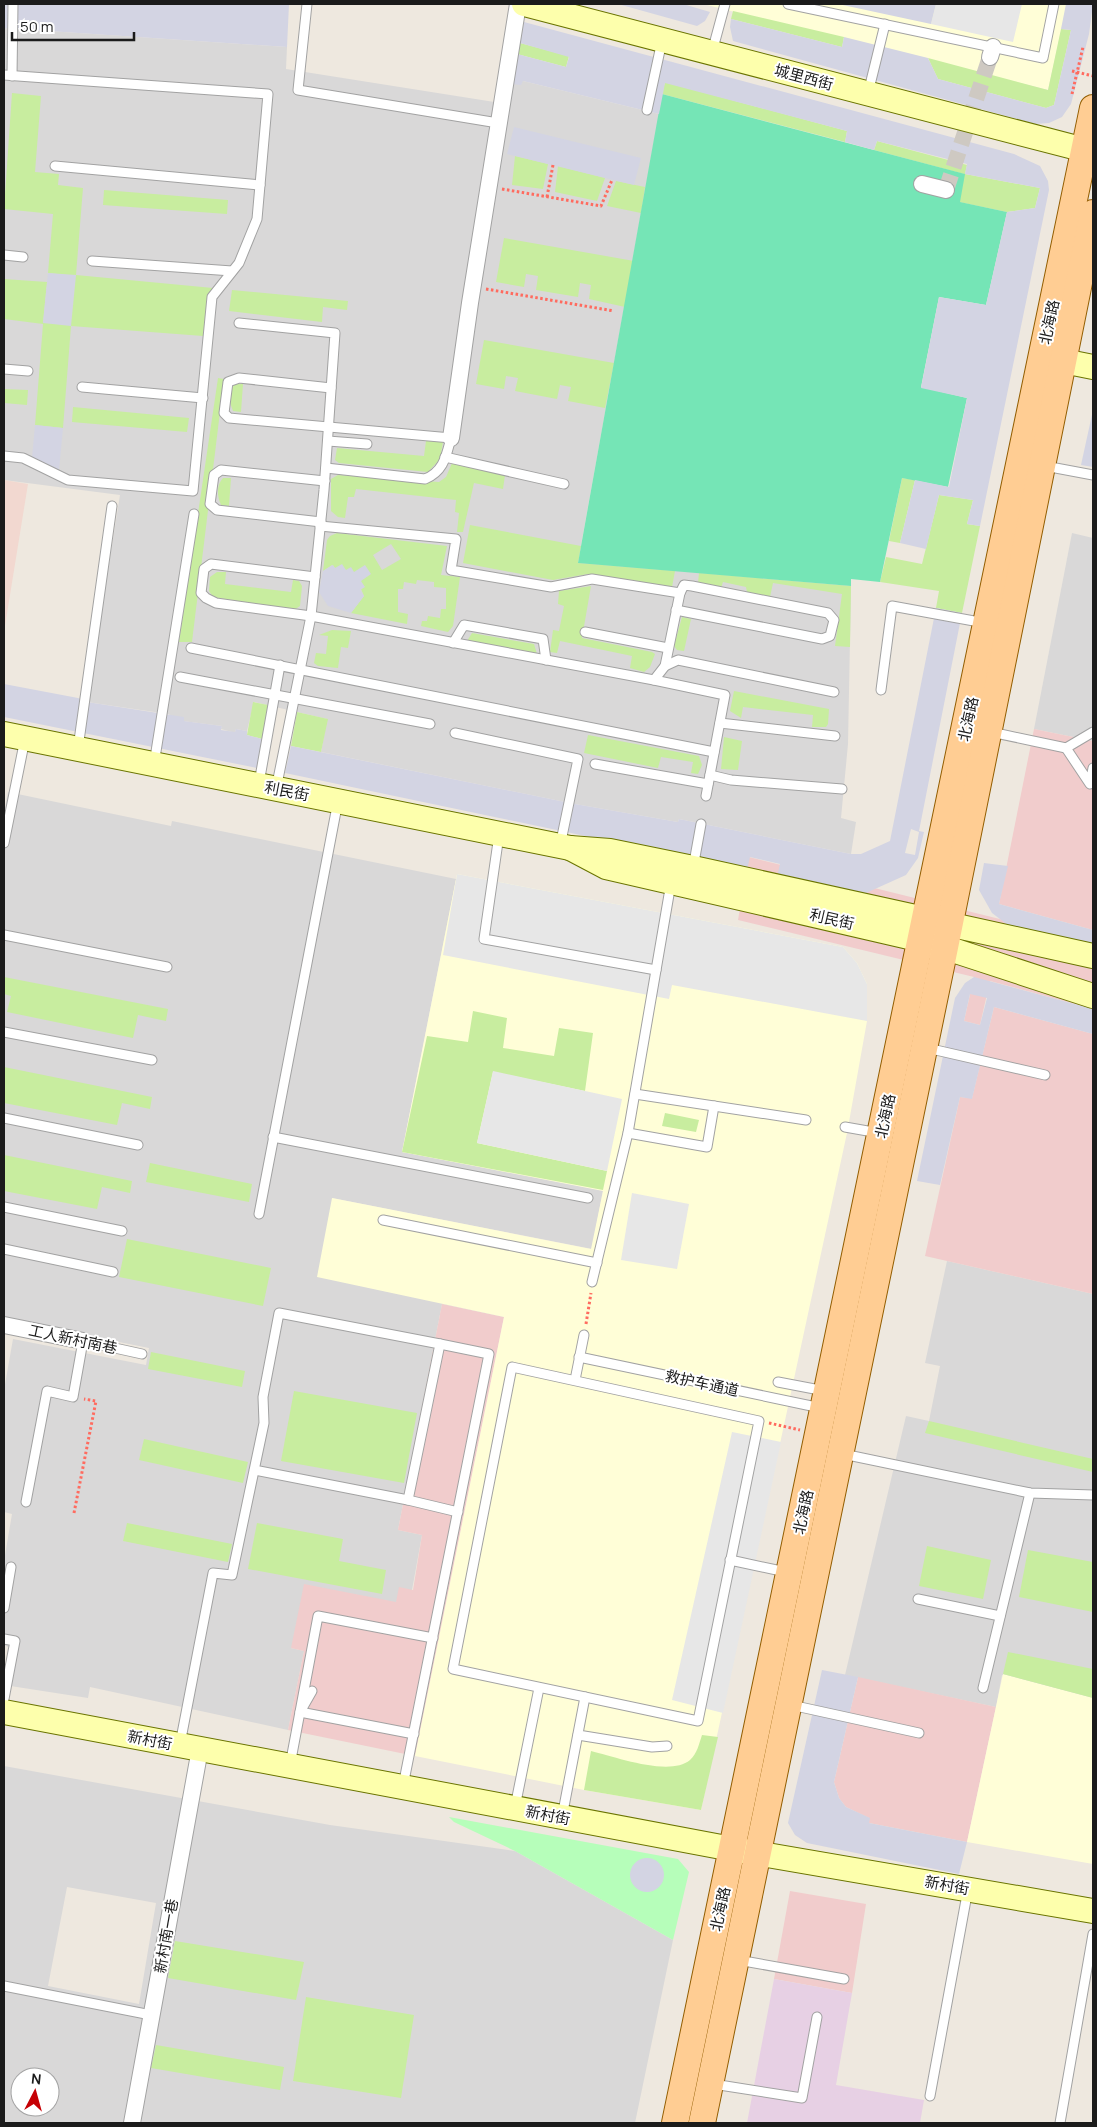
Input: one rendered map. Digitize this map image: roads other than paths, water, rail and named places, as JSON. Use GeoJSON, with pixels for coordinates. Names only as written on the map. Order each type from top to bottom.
{"type":"FeatureCollection","features":[{"type":"Feature","properties":{"kind":"main road","name":"北海路"},"geometry":{"type":"LineString","coordinates":[[702,2123],[924,1047],[935,933],[987,623],[1085,150],[1083,101]]}},
{"type":"Feature","properties":{"kind":"main road","name":"北海路"},"geometry":{"type":"LineString","coordinates":[[675,2123],[882,1133],[988,732],[1093,213]]}},
{"type":"Feature","properties":{"kind":"street"},"geometry":{"type":"LineString","coordinates":[[450,438],[518,4]]}},
{"type":"Feature","properties":{"kind":"street","name":"城里西街"},"geometry":{"type":"LineString","coordinates":[[524,4],[1085,150]]}},
{"type":"Feature","properties":{"kind":"street"},"geometry":{"type":"LineString","coordinates":[[922,184],[946,190]]}},
{"type":"Feature","properties":{"kind":"street"},"geometry":{"type":"LineString","coordinates":[[1063,361],[1093,367]]}},
{"type":"Feature","properties":{"kind":"street","name":"利民街"},"geometry":{"type":"LineString","coordinates":[[14,736],[565,847],[610,851],[693,868],[935,933],[1093,996]]}},
{"type":"Feature","properties":{"kind":"street","name":"利民街"},"geometry":{"type":"LineString","coordinates":[[565,847],[606,867],[671,883],[935,933],[1031,940],[1093,956]]}},
{"type":"Feature","properties":{"kind":"street","name":"工人新村南巷"},"geometry":{"type":"LineString","coordinates":[[4,1325],[83,1341]]}},
{"type":"Feature","properties":{"kind":"street","name":"新村街"},"geometry":{"type":"LineString","coordinates":[[4,1712],[732,1850],[758,1852],[1093,1911]]}},
{"type":"Feature","properties":{"kind":"street","name":"新村南一巷"},"geometry":{"type":"LineString","coordinates":[[132,2123],[151,2015],[190,1747]]}},
{"type":"Feature","properties":{"kind":"lane"},"geometry":{"type":"LineString","coordinates":[[4,456],[23,458],[68,480],[193,491],[212,297],[239,263],[257,219],[268,94],[8,75],[14,4]]}},
{"type":"Feature","properties":{"kind":"lane"},"geometry":{"type":"LineString","coordinates":[[306,4],[298,90],[498,123]]}},
{"type":"Feature","properties":{"kind":"lane"},"geometry":{"type":"LineString","coordinates":[[712,52],[725,4]]}},
{"type":"Feature","properties":{"kind":"lane"},"geometry":{"type":"LineString","coordinates":[[788,4],[885,24],[991,52],[1043,58],[1054,4]]}},
{"type":"Feature","properties":{"kind":"lane"},"geometry":{"type":"LineString","coordinates":[[868,94],[885,24]]}},
{"type":"Feature","properties":{"kind":"lane"},"geometry":{"type":"LineString","coordinates":[[647,110],[662,41]]}},
{"type":"Feature","properties":{"kind":"lane"},"geometry":{"type":"LineString","coordinates":[[56,166],[260,185]]}},
{"type":"Feature","properties":{"kind":"lane"},"geometry":{"type":"LineString","coordinates":[[4,255],[23,257]]}},
{"type":"Feature","properties":{"kind":"lane"},"geometry":{"type":"LineString","coordinates":[[92,261],[232,271]]}},
{"type":"Feature","properties":{"kind":"lane"},"geometry":{"type":"LineString","coordinates":[[239,323],[335,334],[325,481],[310,616],[294,698],[267,787]]}},
{"type":"Feature","properties":{"kind":"lane"},"geometry":{"type":"LineString","coordinates":[[4,369],[28,371]]}},
{"type":"Feature","properties":{"kind":"lane"},"geometry":{"type":"LineString","coordinates":[[326,468],[425,479],[435,475],[444,464],[450,438],[229,418],[224,413],[228,382],[239,378],[331,388]]}},
{"type":"Feature","properties":{"kind":"lane"},"geometry":{"type":"LineString","coordinates":[[82,387],[202,398]]}},
{"type":"Feature","properties":{"kind":"lane"},"geometry":{"type":"LineString","coordinates":[[328,441],[367,444]]}},
{"type":"Feature","properties":{"kind":"lane"},"geometry":{"type":"LineString","coordinates":[[445,457],[564,484]]}},
{"type":"Feature","properties":{"kind":"lane"},"geometry":{"type":"LineString","coordinates":[[1042,466],[1093,475]]}},
{"type":"Feature","properties":{"kind":"lane"},"geometry":{"type":"LineString","coordinates":[[325,481],[221,470],[214,475],[210,504],[217,510],[456,539],[451,570],[551,587],[592,579],[680,593]]}},
{"type":"Feature","properties":{"kind":"lane"},"geometry":{"type":"LineString","coordinates":[[78,749],[112,506]]}},
{"type":"Feature","properties":{"kind":"lane"},"geometry":{"type":"LineString","coordinates":[[154,764],[194,514]]}},
{"type":"Feature","properties":{"kind":"lane"},"geometry":{"type":"LineString","coordinates":[[315,577],[211,564],[204,568],[201,592],[206,598],[216,603],[310,616],[725,695],[706,796]]}},
{"type":"Feature","properties":{"kind":"lane"},"geometry":{"type":"LineString","coordinates":[[665,666],[676,610],[684,585],[828,613],[834,620],[830,636],[822,639],[676,610]]}},
{"type":"Feature","properties":{"kind":"lane"},"geometry":{"type":"LineString","coordinates":[[881,690],[892,606],[987,623]]}},
{"type":"Feature","properties":{"kind":"lane"},"geometry":{"type":"LineString","coordinates":[[453,643],[464,625],[543,640],[546,660]]}},
{"type":"Feature","properties":{"kind":"lane"},"geometry":{"type":"LineString","coordinates":[[585,632],[668,648]]}},
{"type":"Feature","properties":{"kind":"lane"},"geometry":{"type":"LineString","coordinates":[[191,648],[714,752]]}},
{"type":"Feature","properties":{"kind":"lane"},"geometry":{"type":"LineString","coordinates":[[654,680],[665,666],[678,660],[834,692]]}},
{"type":"Feature","properties":{"kind":"lane"},"geometry":{"type":"LineString","coordinates":[[267,787],[275,695],[280,665]]}},
{"type":"Feature","properties":{"kind":"lane"},"geometry":{"type":"LineString","coordinates":[[180,677],[430,724]]}},
{"type":"Feature","properties":{"kind":"lane"},"geometry":{"type":"LineString","coordinates":[[720,723],[835,736]]}},
{"type":"Feature","properties":{"kind":"lane"},"geometry":{"type":"LineString","coordinates":[[988,732],[1066,748],[1093,732]]}},
{"type":"Feature","properties":{"kind":"lane"},"geometry":{"type":"LineString","coordinates":[[455,733],[578,759],[565,847]]}},
{"type":"Feature","properties":{"kind":"lane"},"geometry":{"type":"LineString","coordinates":[[4,843],[14,736]]}},
{"type":"Feature","properties":{"kind":"lane"},"geometry":{"type":"LineString","coordinates":[[1066,748],[1090,784],[1093,768]]}},
{"type":"Feature","properties":{"kind":"lane"},"geometry":{"type":"LineString","coordinates":[[595,764],[708,784]]}},
{"type":"Feature","properties":{"kind":"lane"},"geometry":{"type":"LineString","coordinates":[[710,775],[731,780],[842,789]]}},
{"type":"Feature","properties":{"kind":"lane"},"geometry":{"type":"LineString","coordinates":[[259,1214],[338,801]]}},
{"type":"Feature","properties":{"kind":"lane"},"geometry":{"type":"LineString","coordinates":[[693,868],[701,824]]}},
{"type":"Feature","properties":{"kind":"lane"},"geometry":{"type":"LineString","coordinates":[[500,834],[484,939],[656,970]]}},
{"type":"Feature","properties":{"kind":"lane"},"geometry":{"type":"LineString","coordinates":[[592,1282],[628,1133],[671,883]]}},
{"type":"Feature","properties":{"kind":"lane"},"geometry":{"type":"LineString","coordinates":[[4,935],[167,967]]}},
{"type":"Feature","properties":{"kind":"lane"},"geometry":{"type":"LineString","coordinates":[[4,1032],[152,1060]]}},
{"type":"Feature","properties":{"kind":"lane"},"geometry":{"type":"LineString","coordinates":[[924,1047],[1045,1075]]}},
{"type":"Feature","properties":{"kind":"lane"},"geometry":{"type":"LineString","coordinates":[[635,1094],[806,1120]]}},
{"type":"Feature","properties":{"kind":"lane"},"geometry":{"type":"LineString","coordinates":[[628,1133],[707,1147],[714,1106]]}},
{"type":"Feature","properties":{"kind":"lane"},"geometry":{"type":"LineString","coordinates":[[4,1118],[138,1145]]}},
{"type":"Feature","properties":{"kind":"lane"},"geometry":{"type":"LineString","coordinates":[[845,1127],[882,1133]]}},
{"type":"Feature","properties":{"kind":"lane"},"geometry":{"type":"LineString","coordinates":[[273,1137],[588,1198]]}},
{"type":"Feature","properties":{"kind":"lane"},"geometry":{"type":"LineString","coordinates":[[4,1207],[122,1231]]}},
{"type":"Feature","properties":{"kind":"lane"},"geometry":{"type":"LineString","coordinates":[[383,1220],[597,1263]]}},
{"type":"Feature","properties":{"kind":"lane"},"geometry":{"type":"LineString","coordinates":[[4,1249],[113,1272]]}},
{"type":"Feature","properties":{"kind":"lane"},"geometry":{"type":"LineString","coordinates":[[190,1747],[213,1573],[232,1575],[264,1423],[263,1397],[279,1313],[489,1354],[403,1788]]}},
{"type":"Feature","properties":{"kind":"lane"},"geometry":{"type":"LineString","coordinates":[[574,1380],[584,1335]]}},
{"type":"Feature","properties":{"kind":"lane"},"geometry":{"type":"LineString","coordinates":[[26,1502],[47,1391],[73,1397],[83,1341]]}},
{"type":"Feature","properties":{"kind":"lane","name":"工人新村南巷"},"geometry":{"type":"LineString","coordinates":[[83,1341],[142,1354]]}},
{"type":"Feature","properties":{"kind":"lane"},"geometry":{"type":"LineString","coordinates":[[408,1500],[440,1344]]}},
{"type":"Feature","properties":{"kind":"lane","name":"救护车通道"},"geometry":{"type":"LineString","coordinates":[[579,1357],[824,1412]]}},
{"type":"Feature","properties":{"kind":"lane"},"geometry":{"type":"LineString","coordinates":[[512,1367],[574,1380],[758,1421],[698,1721],[452,1669],[512,1367]]}},
{"type":"Feature","properties":{"kind":"lane"},"geometry":{"type":"LineString","coordinates":[[778,1382],[824,1412]]}},
{"type":"Feature","properties":{"kind":"lane"},"geometry":{"type":"LineString","coordinates":[[840,1453],[1030,1493],[1093,1495]]}},
{"type":"Feature","properties":{"kind":"lane"},"geometry":{"type":"LineString","coordinates":[[254,1470],[408,1500],[458,1512]]}},
{"type":"Feature","properties":{"kind":"lane"},"geometry":{"type":"LineString","coordinates":[[983,1688],[1030,1493]]}},
{"type":"Feature","properties":{"kind":"lane"},"geometry":{"type":"LineString","coordinates":[[730,1560],[790,1573]]}},
{"type":"Feature","properties":{"kind":"lane"},"geometry":{"type":"LineString","coordinates":[[4,1608],[11,1567]]}},
{"type":"Feature","properties":{"kind":"lane"},"geometry":{"type":"LineString","coordinates":[[918,1598],[1000,1616]]}},
{"type":"Feature","properties":{"kind":"lane"},"geometry":{"type":"LineString","coordinates":[[290,1766],[318,1616],[433,1638]]}},
{"type":"Feature","properties":{"kind":"lane"},"geometry":{"type":"LineString","coordinates":[[4,1639],[15,1641],[4,1698]]}},
{"type":"Feature","properties":{"kind":"lane"},"geometry":{"type":"LineString","coordinates":[[515,1808],[539,1688]]}},
{"type":"Feature","properties":{"kind":"lane"},"geometry":{"type":"LineString","coordinates":[[300,1712],[312,1691]]}},
{"type":"Feature","properties":{"kind":"lane"},"geometry":{"type":"LineString","coordinates":[[562,1817],[585,1697]]}},
{"type":"Feature","properties":{"kind":"lane"},"geometry":{"type":"LineString","coordinates":[[788,1704],[919,1733]]}},
{"type":"Feature","properties":{"kind":"lane"},"geometry":{"type":"LineString","coordinates":[[300,1712],[414,1734]]}},
{"type":"Feature","properties":{"kind":"lane"},"geometry":{"type":"LineString","coordinates":[[578,1735],[652,1747],[668,1746]]}},
{"type":"Feature","properties":{"kind":"lane"},"geometry":{"type":"LineString","coordinates":[[930,2096],[968,1889]]}},
{"type":"Feature","properties":{"kind":"lane"},"geometry":{"type":"LineString","coordinates":[[1060,2123],[1093,1934]]}},
{"type":"Feature","properties":{"kind":"lane"},"geometry":{"type":"LineString","coordinates":[[736,1960],[844,1979]]}},
{"type":"Feature","properties":{"kind":"lane"},"geometry":{"type":"LineString","coordinates":[[4,1986],[151,2015]]}},
{"type":"Feature","properties":{"kind":"lane"},"geometry":{"type":"LineString","coordinates":[[710,2083],[802,2098],[817,2017]]}},
{"type":"Feature","properties":{"kind":"tunnel"},"geometry":{"type":"LineString","coordinates":[[946,190],[990,57]]}}]}
